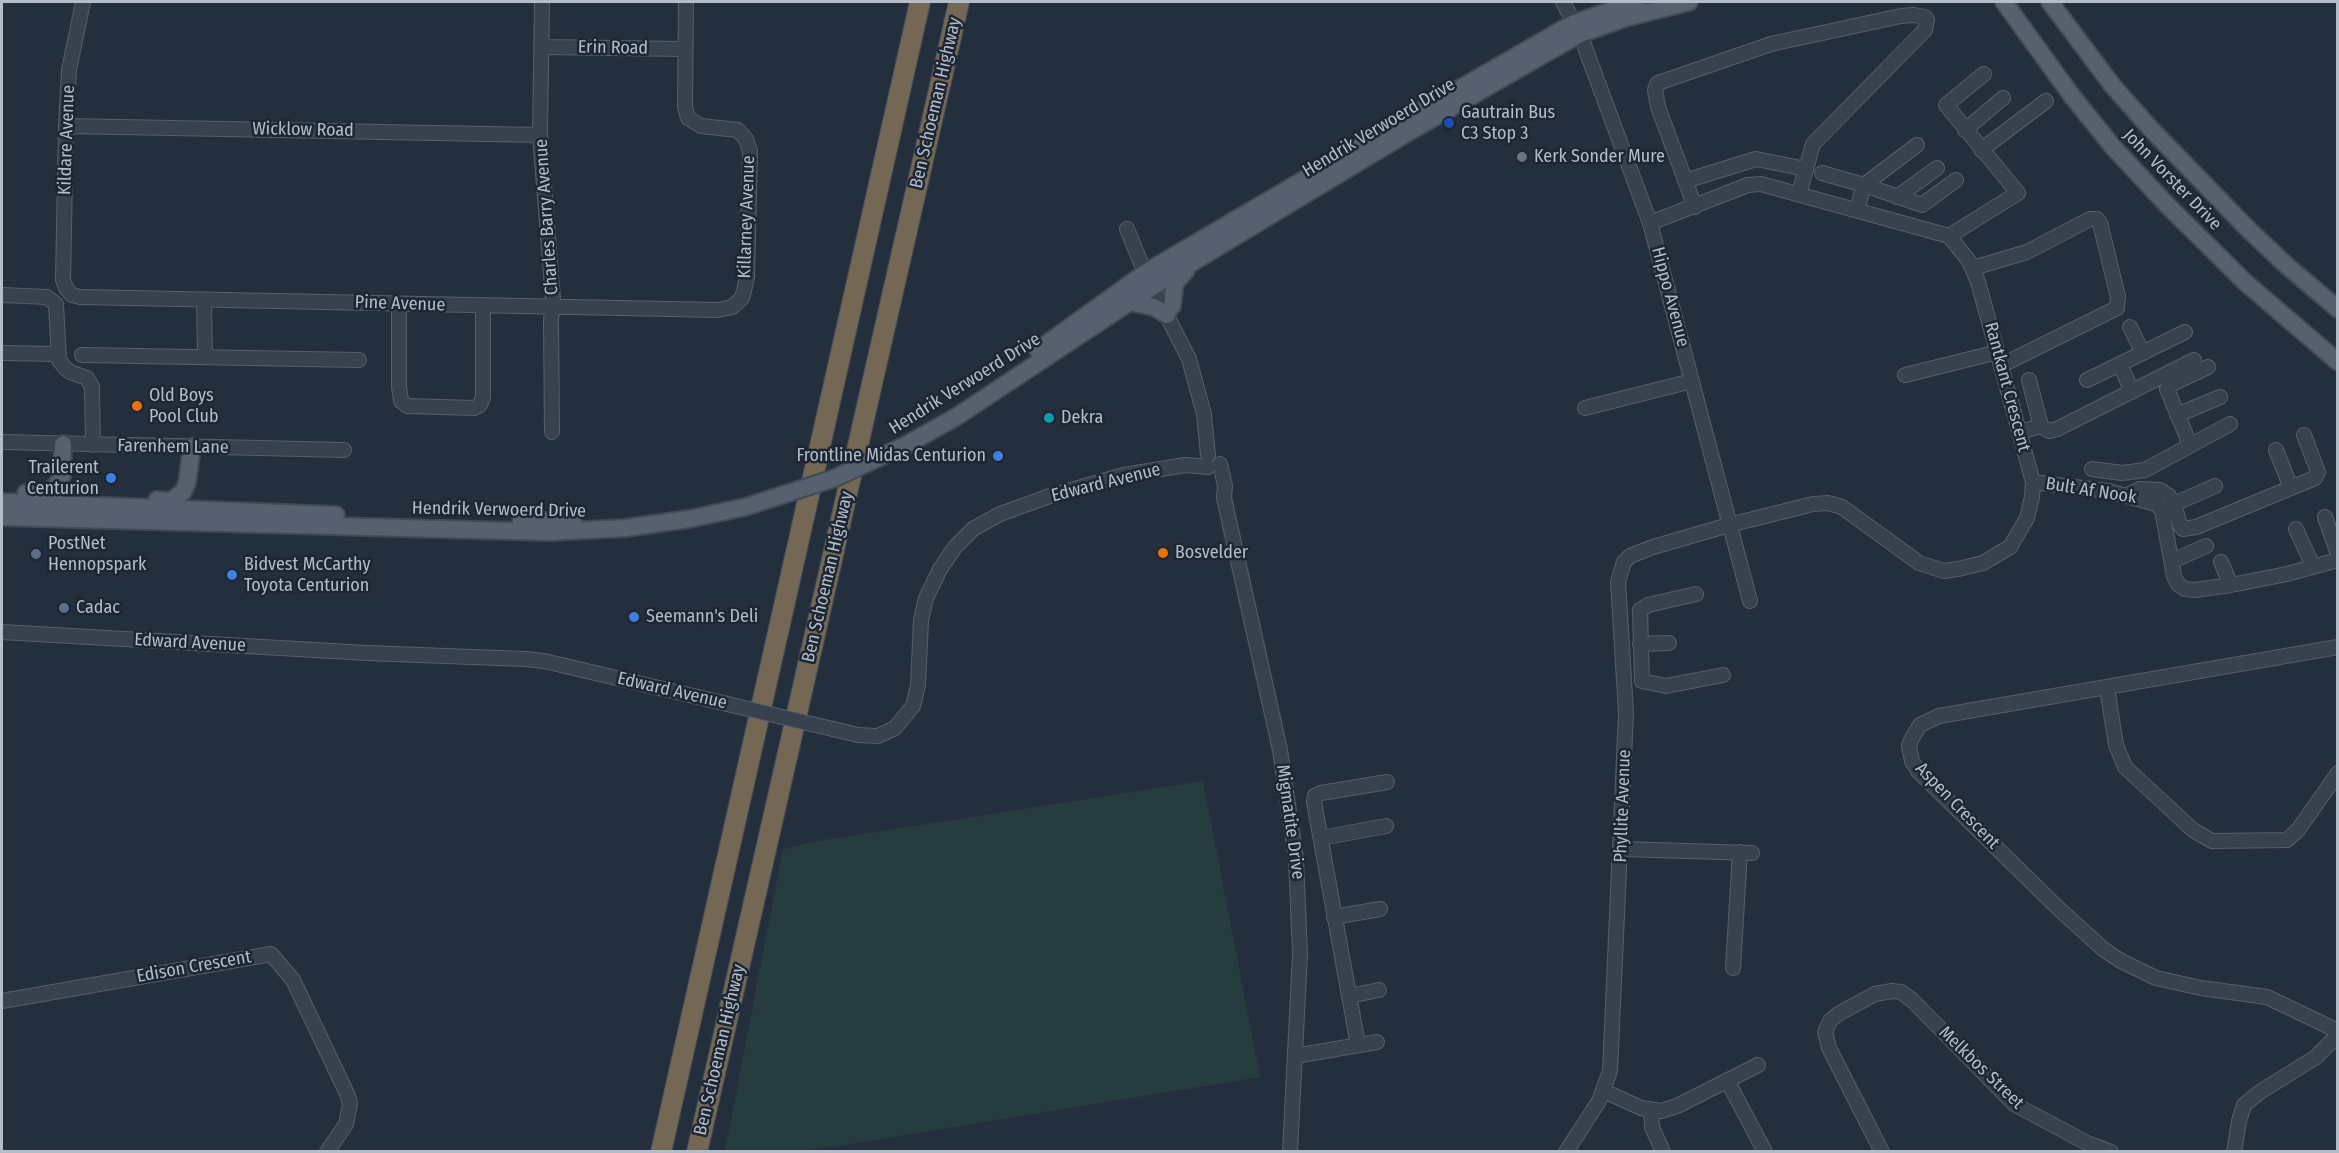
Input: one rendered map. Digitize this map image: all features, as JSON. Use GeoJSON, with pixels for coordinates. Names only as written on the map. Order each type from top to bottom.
{"type":"FeatureCollection","features":[{"type":"Feature","properties":{"kind":"highway","name":"Ben Schoeman Highway"},"geometry":{"type":"LineString","coordinates":[[661,1152],[920,2]]}},
{"type":"Feature","properties":{"kind":"highway","name":"Ben Schoeman Highway"},"geometry":{"type":"LineString","coordinates":[[697,1152],[959,2]]}},
{"type":"Feature","properties":{"kind":"main road","name":"Hendrik Verwoerd Drive"},"geometry":{"type":"LineString","coordinates":[[904,441],[998,381],[1070,325],[1577,28],[1637,2]]}},
{"type":"Feature","properties":{"kind":"main road","name":"Hendrik Verwoerd Drive"},"geometry":{"type":"LineString","coordinates":[[2,517],[549,532],[625,528],[689,519],[835,478],[904,441],[956,417],[1130,302],[1153,278],[1193,263],[1577,28],[1689,2]]}},
{"type":"Feature","properties":{"kind":"main road","name":"John Vorster Drive"},"geometry":{"type":"LineString","coordinates":[[2004,2],[2072,96],[2113,147],[2168,206],[2246,283],[2337,362]]}},
{"type":"Feature","properties":{"kind":"main road","name":"John Vorster Drive"},"geometry":{"type":"LineString","coordinates":[[2050,2],[2112,85],[2150,128],[2247,228],[2337,309]]}},
{"type":"Feature","properties":{"kind":"main road"},"geometry":{"type":"LineString","coordinates":[[1130,302],[1169,310],[1175,283],[1193,263]]}},
{"type":"Feature","properties":{"kind":"main road"},"geometry":{"type":"LineString","coordinates":[[2,492],[39,494],[51,491],[62,476],[63,444]]}},
{"type":"Feature","properties":{"kind":"main road"},"geometry":{"type":"LineString","coordinates":[[66,505],[123,500],[171,501],[183,492],[192,447]]}},
{"type":"Feature","properties":{"kind":"main road"},"geometry":{"type":"LineString","coordinates":[[190,465],[196,497],[202,505],[211,510]]}},
{"type":"Feature","properties":{"kind":"main road","name":"Hendrik Verwoerd Drive"},"geometry":{"type":"LineString","coordinates":[[2,502],[509,521],[606,522],[743,503]]}},
{"type":"Feature","properties":{"kind":"street","name":"Kildare Avenue"},"geometry":{"type":"LineString","coordinates":[[63,280],[69,70],[83,2]]}},
{"type":"Feature","properties":{"kind":"street","name":"Charles Barry Avenue"},"geometry":{"type":"LineString","coordinates":[[542,2],[540,135],[553,308],[552,432]]}},
{"type":"Feature","properties":{"kind":"street","name":"Killarney Avenue"},"geometry":{"type":"LineString","coordinates":[[686,2],[684,49],[685,107],[688,118],[701,126],[738,130],[747,139],[750,150],[747,277],[742,298]]}},
{"type":"Feature","properties":{"kind":"street","name":"Hippo Avenue"},"geometry":{"type":"LineString","coordinates":[[1563,2],[1577,28],[1650,224],[1750,601]]}},
{"type":"Feature","properties":{"kind":"street"},"geometry":{"type":"LineString","coordinates":[[1695,207],[1658,107],[1655,90],[1658,83],[1767,45],[1902,16],[1925,17],[1927,20],[1925,30],[1813,144],[1806,169],[1793,192]]}},
{"type":"Feature","properties":{"kind":"street","name":"Erin Road"},"geometry":{"type":"LineString","coordinates":[[542,47],[684,49]]}},
{"type":"Feature","properties":{"kind":"street"},"geometry":{"type":"LineString","coordinates":[[1650,224],[1748,185],[1761,184],[1949,236],[2018,194],[1946,105],[1984,74]]}},
{"type":"Feature","properties":{"kind":"street"},"geometry":{"type":"LineString","coordinates":[[1965,130],[2003,98]]}},
{"type":"Feature","properties":{"kind":"street"},"geometry":{"type":"LineString","coordinates":[[1981,150],[2046,101]]}},
{"type":"Feature","properties":{"kind":"street","name":"Wicklow Road"},"geometry":{"type":"LineString","coordinates":[[66,126],[540,135]]}},
{"type":"Feature","properties":{"kind":"street"},"geometry":{"type":"LineString","coordinates":[[1857,210],[1864,185],[1917,145]]}},
{"type":"Feature","properties":{"kind":"street"},"geometry":{"type":"LineString","coordinates":[[1685,181],[1752,159],[1806,169]]}},
{"type":"Feature","properties":{"kind":"street"},"geometry":{"type":"LineString","coordinates":[[1789,165],[1788,171],[1792,177],[1793,192]]}},
{"type":"Feature","properties":{"kind":"street"},"geometry":{"type":"LineString","coordinates":[[1897,197],[1937,168]]}},
{"type":"Feature","properties":{"kind":"street"},"geometry":{"type":"LineString","coordinates":[[1822,173],[1922,205],[1956,180]]}},
{"type":"Feature","properties":{"kind":"street"},"geometry":{"type":"LineString","coordinates":[[1905,375],[2000,358],[2117,308],[2118,297],[2100,223],[2097,219],[2090,219],[2027,252],[1973,268]]}},
{"type":"Feature","properties":{"kind":"street","name":"Migmatite Drive"},"geometry":{"type":"LineString","coordinates":[[1127,229],[1169,310],[1186,334],[1200,366],[1211,407],[1212,462],[1225,486],[1224,498],[1280,750],[1296,859],[1300,954],[1290,1152]]}},
{"type":"Feature","properties":{"kind":"street","name":"Rantkant Crescent"},"geometry":{"type":"LineString","coordinates":[[1730,525],[1814,504],[1836,504],[1919,563],[1944,571],[1995,557],[2015,542],[2027,518],[2033,482],[1973,268],[1949,236]]}},
{"type":"Feature","properties":{"kind":"street","name":"Pine Avenue"},"geometry":{"type":"LineString","coordinates":[[63,280],[69,292],[80,297],[717,310],[732,307],[742,298]]}},
{"type":"Feature","properties":{"kind":"street"},"geometry":{"type":"LineString","coordinates":[[2,295],[47,297],[54,301],[57,307],[58,354],[64,368],[87,378],[90,382],[93,394],[93,445]]}},
{"type":"Feature","properties":{"kind":"street"},"geometry":{"type":"LineString","coordinates":[[204,300],[204,357]]}},
{"type":"Feature","properties":{"kind":"street"},"geometry":{"type":"LineString","coordinates":[[399,304],[399,387],[403,404],[474,408],[480,405],[483,397],[483,307]]}},
{"type":"Feature","properties":{"kind":"street"},"geometry":{"type":"LineString","coordinates":[[2130,327],[2143,353]]}},
{"type":"Feature","properties":{"kind":"street"},"geometry":{"type":"LineString","coordinates":[[2087,380],[2185,332]]}},
{"type":"Feature","properties":{"kind":"street"},"geometry":{"type":"LineString","coordinates":[[2,353],[58,354]]}},
{"type":"Feature","properties":{"kind":"street"},"geometry":{"type":"LineString","coordinates":[[82,355],[359,360]]}},
{"type":"Feature","properties":{"kind":"street"},"geometry":{"type":"LineString","coordinates":[[2030,380],[2041,426],[2049,431],[2194,360]]}},
{"type":"Feature","properties":{"kind":"street"},"geometry":{"type":"LineString","coordinates":[[2120,364],[2132,392]]}},
{"type":"Feature","properties":{"kind":"street"},"geometry":{"type":"LineString","coordinates":[[2190,445],[2167,392],[2170,385],[2208,367]]}},
{"type":"Feature","properties":{"kind":"street"},"geometry":{"type":"LineString","coordinates":[[1585,408],[1692,381]]}},
{"type":"Feature","properties":{"kind":"street"},"geometry":{"type":"LineString","coordinates":[[2177,416],[2220,397]]}},
{"type":"Feature","properties":{"kind":"street"},"geometry":{"type":"LineString","coordinates":[[2092,470],[2122,472],[2145,470],[2230,424]]}},
{"type":"Feature","properties":{"kind":"street"},"geometry":{"type":"LineString","coordinates":[[2020,432],[2041,426]]}},
{"type":"Feature","properties":{"kind":"street"},"geometry":{"type":"LineString","coordinates":[[2122,472],[2122,494],[2140,489],[2160,490],[2169,496],[2174,504],[2180,525],[2183,529],[2188,530],[2315,478],[2318,475],[2304,435]]}},
{"type":"Feature","properties":{"kind":"street","name":"Farenhem Lane"},"geometry":{"type":"LineString","coordinates":[[2,442],[344,450]]}},
{"type":"Feature","properties":{"kind":"street"},"geometry":{"type":"LineString","coordinates":[[2276,450],[2291,488]]}},
{"type":"Feature","properties":{"kind":"street","name":"Edward Avenue"},"geometry":{"type":"LineString","coordinates":[[2,632],[544,661],[858,735],[878,736],[895,728],[913,706],[918,685],[921,620],[926,598],[940,569],[955,548],[973,530],[1000,514],[1050,496],[1124,475],[1212,462]]}},
{"type":"Feature","properties":{"kind":"street","name":"Bult Af Nook"},"geometry":{"type":"LineString","coordinates":[[2033,482],[2122,494],[2156,504],[2162,510],[2172,561]]}},
{"type":"Feature","properties":{"kind":"street"},"geometry":{"type":"LineString","coordinates":[[2174,504],[2215,486]]}},
{"type":"Feature","properties":{"kind":"street"},"geometry":{"type":"LineString","coordinates":[[2325,517],[2337,554]]}},
{"type":"Feature","properties":{"kind":"street","name":"Phyllite Avenue"},"geometry":{"type":"LineString","coordinates":[[1566,1152],[1604,1091],[1612,1057],[1626,713],[1618,582],[1624,562],[1640,551],[1730,525]]}},
{"type":"Feature","properties":{"kind":"street"},"geometry":{"type":"LineString","coordinates":[[2296,529],[2313,566]]}},
{"type":"Feature","properties":{"kind":"street"},"geometry":{"type":"LineString","coordinates":[[2206,546],[2172,561],[2178,584],[2186,589],[2231,585],[2337,560]]}},
{"type":"Feature","properties":{"kind":"street"},"geometry":{"type":"LineString","coordinates":[[2221,562],[2231,585]]}},
{"type":"Feature","properties":{"kind":"street"},"geometry":{"type":"LineString","coordinates":[[1696,594],[1642,608],[1640,644],[1643,683],[1661,686],[1723,675]]}},
{"type":"Feature","properties":{"kind":"street"},"geometry":{"type":"LineString","coordinates":[[1640,644],[1669,643]]}},
{"type":"Feature","properties":{"kind":"street","name":"Aspen Crescent"},"geometry":{"type":"LineString","coordinates":[[2234,1152],[2244,1105],[2260,1092],[2316,1057],[2337,1033],[2267,997],[2201,988],[2156,978],[2121,961],[2103,949],[1918,771],[1912,761],[1911,740],[1920,725],[1932,718],[2337,647]]}},
{"type":"Feature","properties":{"kind":"street"},"geometry":{"type":"LineString","coordinates":[[1625,676],[1641,675]]}},
{"type":"Feature","properties":{"kind":"street"},"geometry":{"type":"LineString","coordinates":[[2107,688],[2116,745],[2126,767],[2133,777],[2187,826],[2212,841],[2287,840],[2298,830],[2337,773]]}},
{"type":"Feature","properties":{"kind":"street"},"geometry":{"type":"LineString","coordinates":[[1358,1046],[1314,802],[1315,796],[1320,793],[1387,782]]}},
{"type":"Feature","properties":{"kind":"street"},"geometry":{"type":"LineString","coordinates":[[1320,838],[1386,826]]}},
{"type":"Feature","properties":{"kind":"street"},"geometry":{"type":"LineString","coordinates":[[1621,849],[1746,853],[1732,968]]}},
{"type":"Feature","properties":{"kind":"street"},"geometry":{"type":"LineString","coordinates":[[1334,917],[1380,909]]}},
{"type":"Feature","properties":{"kind":"street","name":"Edison Crescent"},"geometry":{"type":"LineString","coordinates":[[2,1001],[271,954],[293,980],[348,1096],[350,1104],[346,1124],[327,1152]]}},
{"type":"Feature","properties":{"kind":"street"},"geometry":{"type":"LineString","coordinates":[[1348,996],[1379,990]]}},
{"type":"Feature","properties":{"kind":"street","name":"Melkbos Street"},"geometry":{"type":"LineString","coordinates":[[1882,1152],[1829,1048],[1825,1032],[1830,1021],[1838,1014],[1875,994],[1892,991],[1901,992],[1912,1000],[2014,1104],[2087,1143],[2111,1152]]}},
{"type":"Feature","properties":{"kind":"street"},"geometry":{"type":"LineString","coordinates":[[1295,1056],[1377,1042]]}},
{"type":"Feature","properties":{"kind":"street"},"geometry":{"type":"LineString","coordinates":[[1604,1091],[1651,1111],[1667,1110],[1758,1065]]}},
{"type":"Feature","properties":{"kind":"street"},"geometry":{"type":"LineString","coordinates":[[1727,1080],[1765,1152]]}},
{"type":"Feature","properties":{"kind":"street"},"geometry":{"type":"LineString","coordinates":[[1651,1111],[1652,1127],[1664,1152]]}},
{"type":"Feature","properties":{"kind":"green space"},"geometry":{"type":"Polygon","coordinates":[[[1203,781],[1260,1077],[832,1147],[793,1152],[725,1151],[783,849],[818,841],[1203,781]]]}},
{"type":"Feature","properties":{"kind":"place","name":"Gautrain Bus C3 Stop 3"},"geometry":{"type":"Point","coordinates":[1449,123]}},
{"type":"Feature","properties":{"kind":"place","name":"Kerk Sonder Mure"},"geometry":{"type":"Point","coordinates":[1522,157]}},
{"type":"Feature","properties":{"kind":"place","name":"Old Boys Pool Club"},"geometry":{"type":"Point","coordinates":[137,406]}},
{"type":"Feature","properties":{"kind":"place","name":"Dekra"},"geometry":{"type":"Point","coordinates":[1049,418]}},
{"type":"Feature","properties":{"kind":"place","name":"Frontline Midas Centurion"},"geometry":{"type":"Point","coordinates":[998,456]}},
{"type":"Feature","properties":{"kind":"place","name":"Trailerent Centurion"},"geometry":{"type":"Point","coordinates":[111,478]}},
{"type":"Feature","properties":{"kind":"place","name":"Bosvelder"},"geometry":{"type":"Point","coordinates":[1163,553]}},
{"type":"Feature","properties":{"kind":"place","name":"PostNet Hennopspark"},"geometry":{"type":"Point","coordinates":[36,554]}},
{"type":"Feature","properties":{"kind":"place","name":"Bidvest McCarthy Toyota Centurion"},"geometry":{"type":"Point","coordinates":[232,575]}},
{"type":"Feature","properties":{"kind":"place","name":"Cadac"},"geometry":{"type":"Point","coordinates":[64,608]}},
{"type":"Feature","properties":{"kind":"place","name":"Seemann's Deli"},"geometry":{"type":"Point","coordinates":[634,617]}}]}
